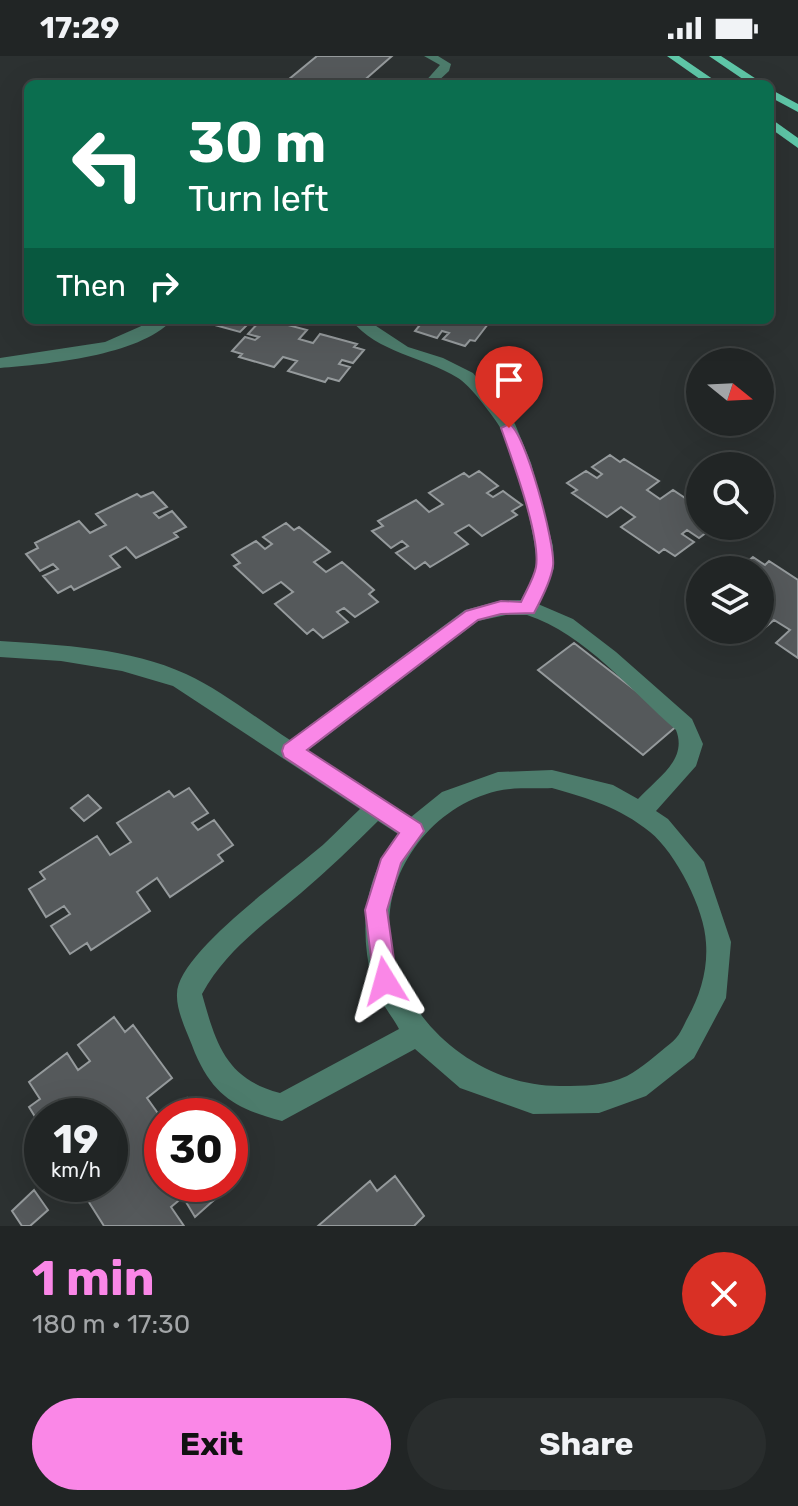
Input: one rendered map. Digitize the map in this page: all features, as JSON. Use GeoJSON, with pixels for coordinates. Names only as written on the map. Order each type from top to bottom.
{"type":"FeatureCollection","features":[{"type":"Feature","properties":{"kind":"main road"},"geometry":{"type":"LineString","coordinates":[[672,56],[708,80]]}},
{"type":"Feature","properties":{"kind":"main road"},"geometry":{"type":"LineString","coordinates":[[714,56],[752,80]]}},
{"type":"Feature","properties":{"kind":"main road"},"geometry":{"type":"LineString","coordinates":[[774,94],[798,109]]}},
{"type":"Feature","properties":{"kind":"main road"},"geometry":{"type":"LineString","coordinates":[[774,125],[798,144]]}},
{"type":"Feature","properties":{"kind":"street"},"geometry":{"type":"LineString","coordinates":[[429,56],[446,64],[433,80]]}},
{"type":"Feature","properties":{"kind":"street"},"geometry":{"type":"LineString","coordinates":[[0,363],[54,358],[109,345],[160,324]]}},
{"type":"Feature","properties":{"kind":"street"},"geometry":{"type":"LineString","coordinates":[[363,324],[403,350],[437,361],[467,376],[509,428],[522,463],[544,546],[545,568],[527,608]]}},
{"type":"Feature","properties":{"kind":"street"},"geometry":{"type":"LineString","coordinates":[[291,751],[472,615],[501,607],[527,608],[554,616],[580,635],[684,725],[692,744],[688,760],[639,813]]}},
{"type":"Feature","properties":{"kind":"street"},"geometry":{"type":"LineString","coordinates":[[0,649],[107,660],[180,680],[413,831]]}},
{"type":"Feature","properties":{"kind":"street"},"geometry":{"type":"LineString","coordinates":[[552,779],[613,795],[639,813],[660,826],[696,870],[719,942],[713,998],[685,1049],[636,1086],[599,1099],[533,1100],[470,1078],[417,1034],[385,981],[376,910],[392,859],[424,818],[450,799],[498,781],[552,779]]}},
{"type":"Feature","properties":{"kind":"street"},"geometry":{"type":"LineString","coordinates":[[377,807],[333,851],[231,936],[208,959],[189,993],[198,1028],[215,1066],[243,1095],[282,1107],[417,1034]]}},
{"type":"Feature","properties":{"kind":"building"},"geometry":{"type":"Polygon","coordinates":[[[317,56],[392,56],[365,80],[288,80],[317,56]]]}},
{"type":"Feature","properties":{"kind":"building"},"geometry":{"type":"Polygon","coordinates":[[[211,324],[248,324],[240,332],[211,324]]]}},
{"type":"Feature","properties":{"kind":"building"},"geometry":{"type":"Polygon","coordinates":[[[257,324],[284,324],[307,330],[299,339],[313,343],[320,334],[357,344],[354,347],[364,350],[353,363],[342,360],[339,364],[350,367],[339,381],[328,378],[325,382],[288,371],[297,361],[283,357],[274,367],[239,357],[242,354],[232,351],[245,337],[255,340],[259,337],[248,334],[257,324]]]}},
{"type":"Feature","properties":{"kind":"building"},"geometry":{"type":"Polygon","coordinates":[[[414,324],[488,324],[475,341],[470,340],[465,346],[443,339],[449,333],[442,331],[437,338],[415,331],[420,325],[414,324]]]}},
{"type":"Feature","properties":{"kind":"building"},"geometry":{"type":"Polygon","coordinates":[[[610,455],[620,462],[624,459],[659,481],[647,490],[660,499],[673,490],[686,499],[686,531],[682,534],[686,540],[694,542],[675,556],[664,549],[659,553],[621,527],[635,517],[621,507],[607,517],[572,493],[577,490],[567,483],[586,471],[597,478],[602,474],[592,467],[610,455]]]}},
{"type":"Feature","properties":{"kind":"building"},"geometry":{"type":"Polygon","coordinates":[[[479,471],[498,486],[487,493],[493,497],[503,491],[522,505],[512,511],[517,515],[482,536],[469,525],[455,533],[468,544],[430,567],[425,562],[415,569],[396,553],[408,546],[402,541],[391,548],[372,531],[383,526],[378,521],[416,500],[429,512],[443,504],[429,493],[464,473],[469,477],[479,471]]]}},
{"type":"Feature","properties":{"kind":"building"},"geometry":{"type":"Polygon","coordinates":[[[153,492],[167,507],[154,513],[159,518],[172,511],[186,527],[174,533],[178,537],[136,558],[126,547],[110,556],[120,567],[74,590],[71,586],[58,593],[43,576],[58,569],[53,564],[40,571],[26,554],[38,548],[35,543],[79,521],[90,533],[106,525],[96,514],[137,494],[141,497],[153,492]]]}},
{"type":"Feature","properties":{"kind":"building"},"geometry":{"type":"Polygon","coordinates":[[[286,523],[294,530],[299,527],[330,552],[314,562],[326,572],[342,562],[374,590],[369,594],[378,602],[355,617],[344,608],[337,612],[348,622],[323,638],[313,629],[307,634],[275,604],[293,592],[281,582],[263,593],[234,566],[240,563],[232,555],[256,541],[265,549],[272,544],[263,537],[286,523]]]}},
{"type":"Feature","properties":{"kind":"building"},"geometry":{"type":"Polygon","coordinates":[[[774,564],[798,580],[798,658],[776,643],[790,630],[774,620],[774,564]]]}},
{"type":"Feature","properties":{"kind":"building"},"geometry":{"type":"Polygon","coordinates":[[[574,643],[679,724],[643,755],[538,670],[574,643]]]}},
{"type":"Feature","properties":{"kind":"building"},"geometry":{"type":"Polygon","coordinates":[[[189,788],[208,813],[192,823],[198,830],[214,820],[233,845],[218,855],[223,861],[170,897],[157,878],[137,892],[150,911],[91,950],[87,943],[70,954],[51,926],[70,914],[64,906],[46,917],[29,889],[45,879],[40,872],[97,836],[110,855],[131,842],[117,823],[169,791],[174,797],[189,788]]]}},
{"type":"Feature","properties":{"kind":"building"},"geometry":{"type":"Polygon","coordinates":[[[88,795],[101,808],[84,821],[71,808],[88,795]]]}},
{"type":"Feature","properties":{"kind":"building"},"geometry":{"type":"Polygon","coordinates":[[[114,1017],[125,1032],[133,1025],[172,1078],[144,1098],[144,1202],[177,1202],[171,1207],[184,1226],[104,1226],[89,1202],[128,1202],[128,1098],[39,1098],[29,1082],[67,1053],[78,1070],[90,1061],[78,1045],[114,1017]]]}},
{"type":"Feature","properties":{"kind":"building"},"geometry":{"type":"Polygon","coordinates":[[[395,1176],[424,1216],[414,1226],[318,1226],[370,1181],[377,1191],[395,1176]]]}},
{"type":"Feature","properties":{"kind":"building"},"geometry":{"type":"Polygon","coordinates":[[[24,1200],[24,1202],[42,1202],[48,1210],[30,1226],[22,1226],[12,1211],[24,1200]]]}},
{"type":"Feature","properties":{"kind":"building"},"geometry":{"type":"Polygon","coordinates":[[[186,1202],[212,1202],[195,1217],[186,1202]]]}},
{"type":"Feature","properties":{"kind":"route"},"geometry":{"type":"LineString","coordinates":[[385,981],[376,910],[392,859],[413,831],[291,751],[472,615],[501,607],[527,608],[545,568],[544,546],[522,463],[509,428]]}}]}
